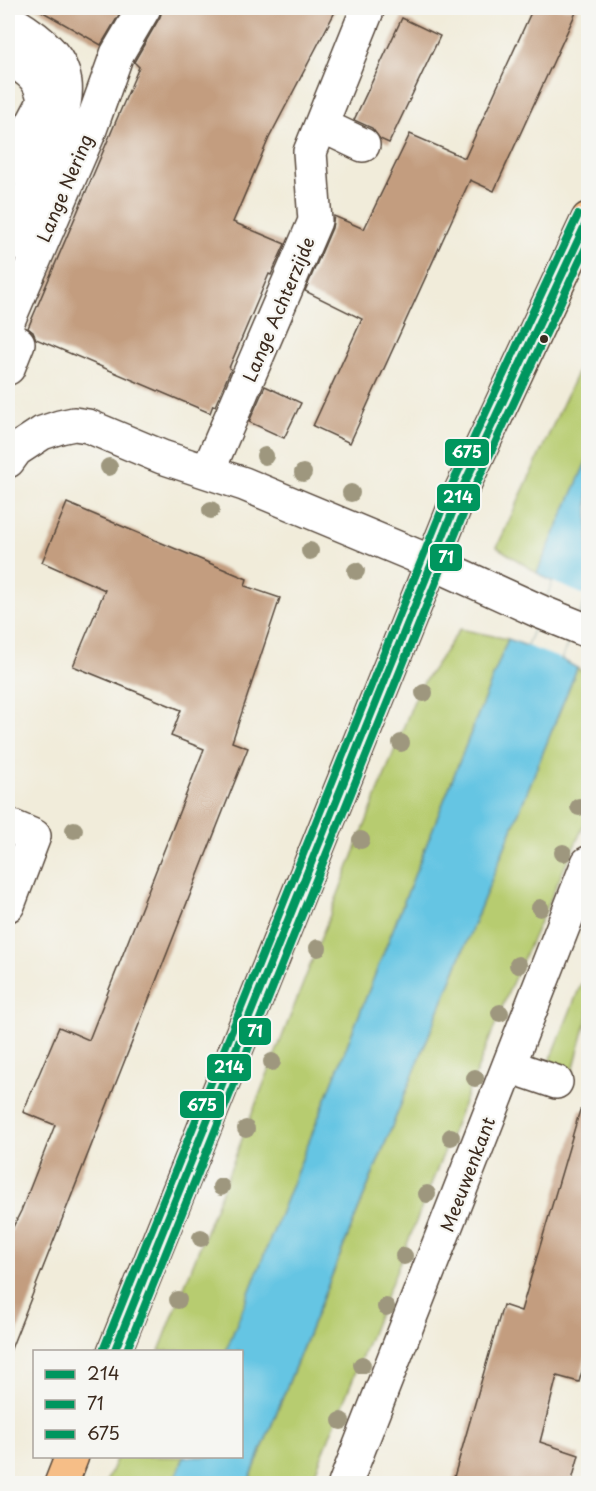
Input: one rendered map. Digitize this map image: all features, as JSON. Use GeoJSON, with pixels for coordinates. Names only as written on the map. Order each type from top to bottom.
{"type":"FeatureCollection","features":[{"type":"Feature","properties":{"kind":"main road"},"geometry":{"type":"LineString","coordinates":[[115,1350],[431,562],[461,491],[588,219]]}},
{"type":"Feature","properties":{"kind":"main road"},"geometry":{"type":"LineString","coordinates":[[61,1484],[71,1458]]}},
{"type":"Feature","properties":{"kind":"street","name":"Lange Nering"},"geometry":{"type":"LineString","coordinates":[[12,356],[117,54],[144,8]]}},
{"type":"Feature","properties":{"kind":"street","name":"Lange Achterzijde"},"geometry":{"type":"LineString","coordinates":[[208,471],[315,221],[310,152],[368,8]]}},
{"type":"Feature","properties":{"kind":"street","name":"Lange Nering"},"geometry":{"type":"LineString","coordinates":[[8,170],[55,96],[61,71],[52,54],[40,40],[14,18]]}},
{"type":"Feature","properties":{"kind":"street"},"geometry":{"type":"LineString","coordinates":[[14,18],[19,65],[31,72],[43,92],[55,96]]}},
{"type":"Feature","properties":{"kind":"street","name":"Lange Nering"},"geometry":{"type":"LineString","coordinates":[[55,96],[117,54]]}},
{"type":"Feature","properties":{"kind":"street","name":"Lange Nering"},"geometry":{"type":"LineString","coordinates":[[8,244],[60,124],[66,97],[55,96]]}},
{"type":"Feature","properties":{"kind":"street"},"geometry":{"type":"LineString","coordinates":[[321,125],[363,145]]}},
{"type":"Feature","properties":{"kind":"street"},"geometry":{"type":"LineString","coordinates":[[8,461],[16,450],[42,433],[74,424],[88,426],[162,457],[244,484],[582,628]]}},
{"type":"Feature","properties":{"kind":"street"},"geometry":{"type":"LineString","coordinates":[[8,825],[34,836],[8,905]]}},
{"type":"Feature","properties":{"kind":"street","name":"Meeuwenkant"},"geometry":{"type":"LineString","coordinates":[[345,1484],[588,863]]}},
{"type":"Feature","properties":{"kind":"street"},"geometry":{"type":"LineString","coordinates":[[509,1066],[556,1082]]}},
{"type":"Feature","properties":{"kind":"green space"},"geometry":{"type":"Polygon","coordinates":[[[588,349],[588,458],[537,573],[497,547],[588,349]]]}},
{"type":"Feature","properties":{"kind":"green space"},"geometry":{"type":"Polygon","coordinates":[[[460,629],[508,639],[226,1350],[159,1350],[413,703],[421,686],[460,629]]]}},
{"type":"Feature","properties":{"kind":"green space"},"geometry":{"type":"Polygon","coordinates":[[[577,668],[588,675],[588,816],[510,988],[311,1483],[248,1484],[577,668]]]}},
{"type":"Feature","properties":{"kind":"green space"},"geometry":{"type":"Polygon","coordinates":[[[581,984],[588,986],[588,1016],[572,1074],[559,1071],[549,1064],[581,984]]]}},
{"type":"Feature","properties":{"kind":"green space"},"geometry":{"type":"Polygon","coordinates":[[[116,1458],[184,1458],[173,1483],[106,1483],[116,1458]]]}},
{"type":"Feature","properties":{"kind":"water"},"geometry":{"type":"Polygon","coordinates":[[[588,458],[588,596],[561,659],[577,668],[248,1483],[173,1484],[184,1458],[243,1458],[243,1350],[226,1350],[508,639],[527,646],[553,582],[537,573],[588,458]]]}},
{"type":"Feature","properties":{"kind":"pier"},"geometry":{"type":"Polygon","coordinates":[[[553,582],[587,596],[561,659],[527,646],[553,582]]]}},
{"type":"Feature","properties":{"kind":"building"},"geometry":{"type":"Polygon","coordinates":[[[36,8],[123,8],[101,45],[36,8]]]}},
{"type":"Feature","properties":{"kind":"building"},"geometry":{"type":"Polygon","coordinates":[[[163,8],[337,8],[269,138],[233,222],[285,244],[271,275],[269,274],[229,368],[231,369],[210,413],[36,339],[28,328],[139,67],[134,62],[163,8]]]}},
{"type":"Feature","properties":{"kind":"building"},"geometry":{"type":"Polygon","coordinates":[[[533,8],[578,8],[494,191],[470,180],[350,443],[313,426],[362,319],[305,291],[332,228],[334,216],[364,229],[410,134],[465,158],[533,8]]]}},
{"type":"Feature","properties":{"kind":"building"},"geometry":{"type":"Polygon","coordinates":[[[402,18],[440,36],[389,143],[380,139],[372,128],[354,120],[402,18]]]}},
{"type":"Feature","properties":{"kind":"building"},"geometry":{"type":"Polygon","coordinates":[[[265,386],[301,403],[284,438],[249,422],[265,386]]]}},
{"type":"Feature","properties":{"kind":"building"},"geometry":{"type":"Polygon","coordinates":[[[67,503],[247,579],[245,586],[280,598],[232,742],[248,748],[9,1354],[8,1237],[21,1211],[55,1125],[23,1112],[59,1027],[89,1040],[204,749],[171,736],[181,710],[73,666],[105,590],[42,562],[67,503]]]}},
{"type":"Feature","properties":{"kind":"building"},"geometry":{"type":"Polygon","coordinates":[[[580,1110],[588,1111],[588,1350],[579,1382],[557,1376],[540,1442],[579,1455],[571,1484],[452,1484],[503,1305],[521,1311],[580,1110]]]}},
{"type":"Feature","properties":{"kind":"transit line","name":"675"},"geometry":{"type":"LineString","coordinates":[[104,1348],[451,487],[578,215]]}},
{"type":"Feature","properties":{"kind":"transit line","name":"214"},"geometry":{"type":"LineString","coordinates":[[115,1350],[461,491],[588,219]]}},
{"type":"Feature","properties":{"kind":"transit line","name":"71"},"geometry":{"type":"LineString","coordinates":[[127,1350],[471,495],[588,243]]}}]}
